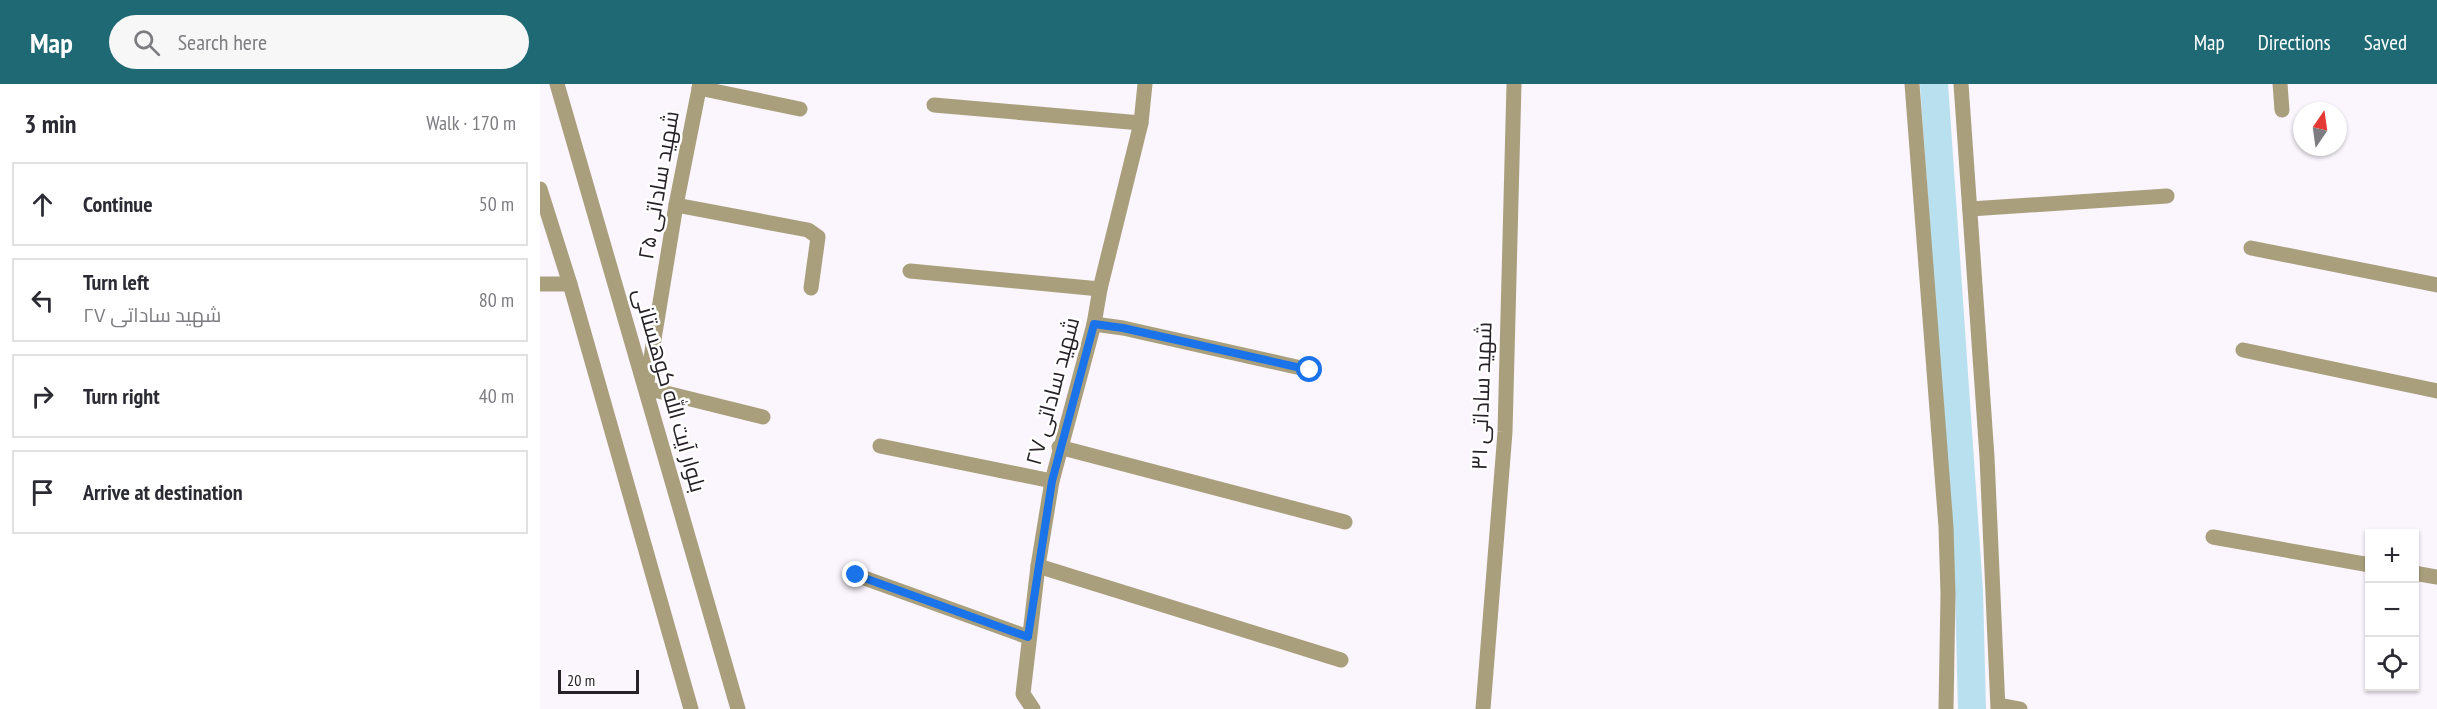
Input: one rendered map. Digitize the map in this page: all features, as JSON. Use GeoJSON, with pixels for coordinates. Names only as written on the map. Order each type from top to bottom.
{"type":"FeatureCollection","features":[{"type":"Feature","properties":{"kind":"street","name":"بلوار آیت الله کوهستانی"},"geometry":{"type":"LineString","coordinates":[[557,84],[738,709]]}},
{"type":"Feature","properties":{"kind":"street","name":"شهید ساداتی ۲۷"},"geometry":{"type":"LineString","coordinates":[[1033,709],[1023,694],[1028,637],[1052,481],[1059,447],[1094,324],[1100,289],[1141,123],[1145,84]]}},
{"type":"Feature","properties":{"kind":"street","name":"شهید ساداتی ۳۱"},"geometry":{"type":"LineString","coordinates":[[1483,709],[1505,432],[1514,84]]}},
{"type":"Feature","properties":{"kind":"street"},"geometry":{"type":"LineString","coordinates":[[1912,84],[1946,527],[1948,594],[1946,709]]}},
{"type":"Feature","properties":{"kind":"street"},"geometry":{"type":"LineString","coordinates":[[1961,84],[1987,457],[1999,707],[2020,709]]}},
{"type":"Feature","properties":{"kind":"street"},"geometry":{"type":"LineString","coordinates":[[2280,84],[2282,110]]}},
{"type":"Feature","properties":{"kind":"street","name":"شهید ساداتی ۲۵"},"geometry":{"type":"LineString","coordinates":[[646,388],[676,205],[699,86]]}},
{"type":"Feature","properties":{"kind":"street"},"geometry":{"type":"LineString","coordinates":[[699,86],[800,109]]}},
{"type":"Feature","properties":{"kind":"street"},"geometry":{"type":"LineString","coordinates":[[934,105],[1141,123]]}},
{"type":"Feature","properties":{"kind":"street"},"geometry":{"type":"LineString","coordinates":[[540,189],[570,284],[691,709]]}},
{"type":"Feature","properties":{"kind":"street"},"geometry":{"type":"LineString","coordinates":[[1970,208],[2167,196]]}},
{"type":"Feature","properties":{"kind":"street"},"geometry":{"type":"LineString","coordinates":[[676,205],[808,230],[818,237],[811,288]]}},
{"type":"Feature","properties":{"kind":"street"},"geometry":{"type":"LineString","coordinates":[[2252,248],[2437,285]]}},
{"type":"Feature","properties":{"kind":"street"},"geometry":{"type":"LineString","coordinates":[[910,271],[1100,289]]}},
{"type":"Feature","properties":{"kind":"street"},"geometry":{"type":"LineString","coordinates":[[540,284],[570,284]]}},
{"type":"Feature","properties":{"kind":"street"},"geometry":{"type":"LineString","coordinates":[[1094,324],[1123,328],[1310,370]]}},
{"type":"Feature","properties":{"kind":"street"},"geometry":{"type":"LineString","coordinates":[[2243,350],[2437,391]]}},
{"type":"Feature","properties":{"kind":"street"},"geometry":{"type":"LineString","coordinates":[[646,388],[763,417]]}},
{"type":"Feature","properties":{"kind":"street"},"geometry":{"type":"LineString","coordinates":[[880,446],[1052,481]]}},
{"type":"Feature","properties":{"kind":"street"},"geometry":{"type":"LineString","coordinates":[[1059,447],[1345,522]]}},
{"type":"Feature","properties":{"kind":"street"},"geometry":{"type":"LineString","coordinates":[[2213,537],[2365,564]]}},
{"type":"Feature","properties":{"kind":"street"},"geometry":{"type":"LineString","coordinates":[[1038,566],[1341,660]]}},
{"type":"Feature","properties":{"kind":"street"},"geometry":{"type":"LineString","coordinates":[[2419,574],[2437,577]]}},
{"type":"Feature","properties":{"kind":"street"},"geometry":{"type":"LineString","coordinates":[[856,575],[1028,637]]}},
{"type":"Feature","properties":{"kind":"waterway"},"geometry":{"type":"LineString","coordinates":[[1934,84],[1969,591],[1972,709]]}},
{"type":"Feature","properties":{"kind":"route"},"geometry":{"type":"LineString","coordinates":[[856,575],[1028,637],[1059,447],[1094,324],[1123,328],[1310,370]]}}]}
